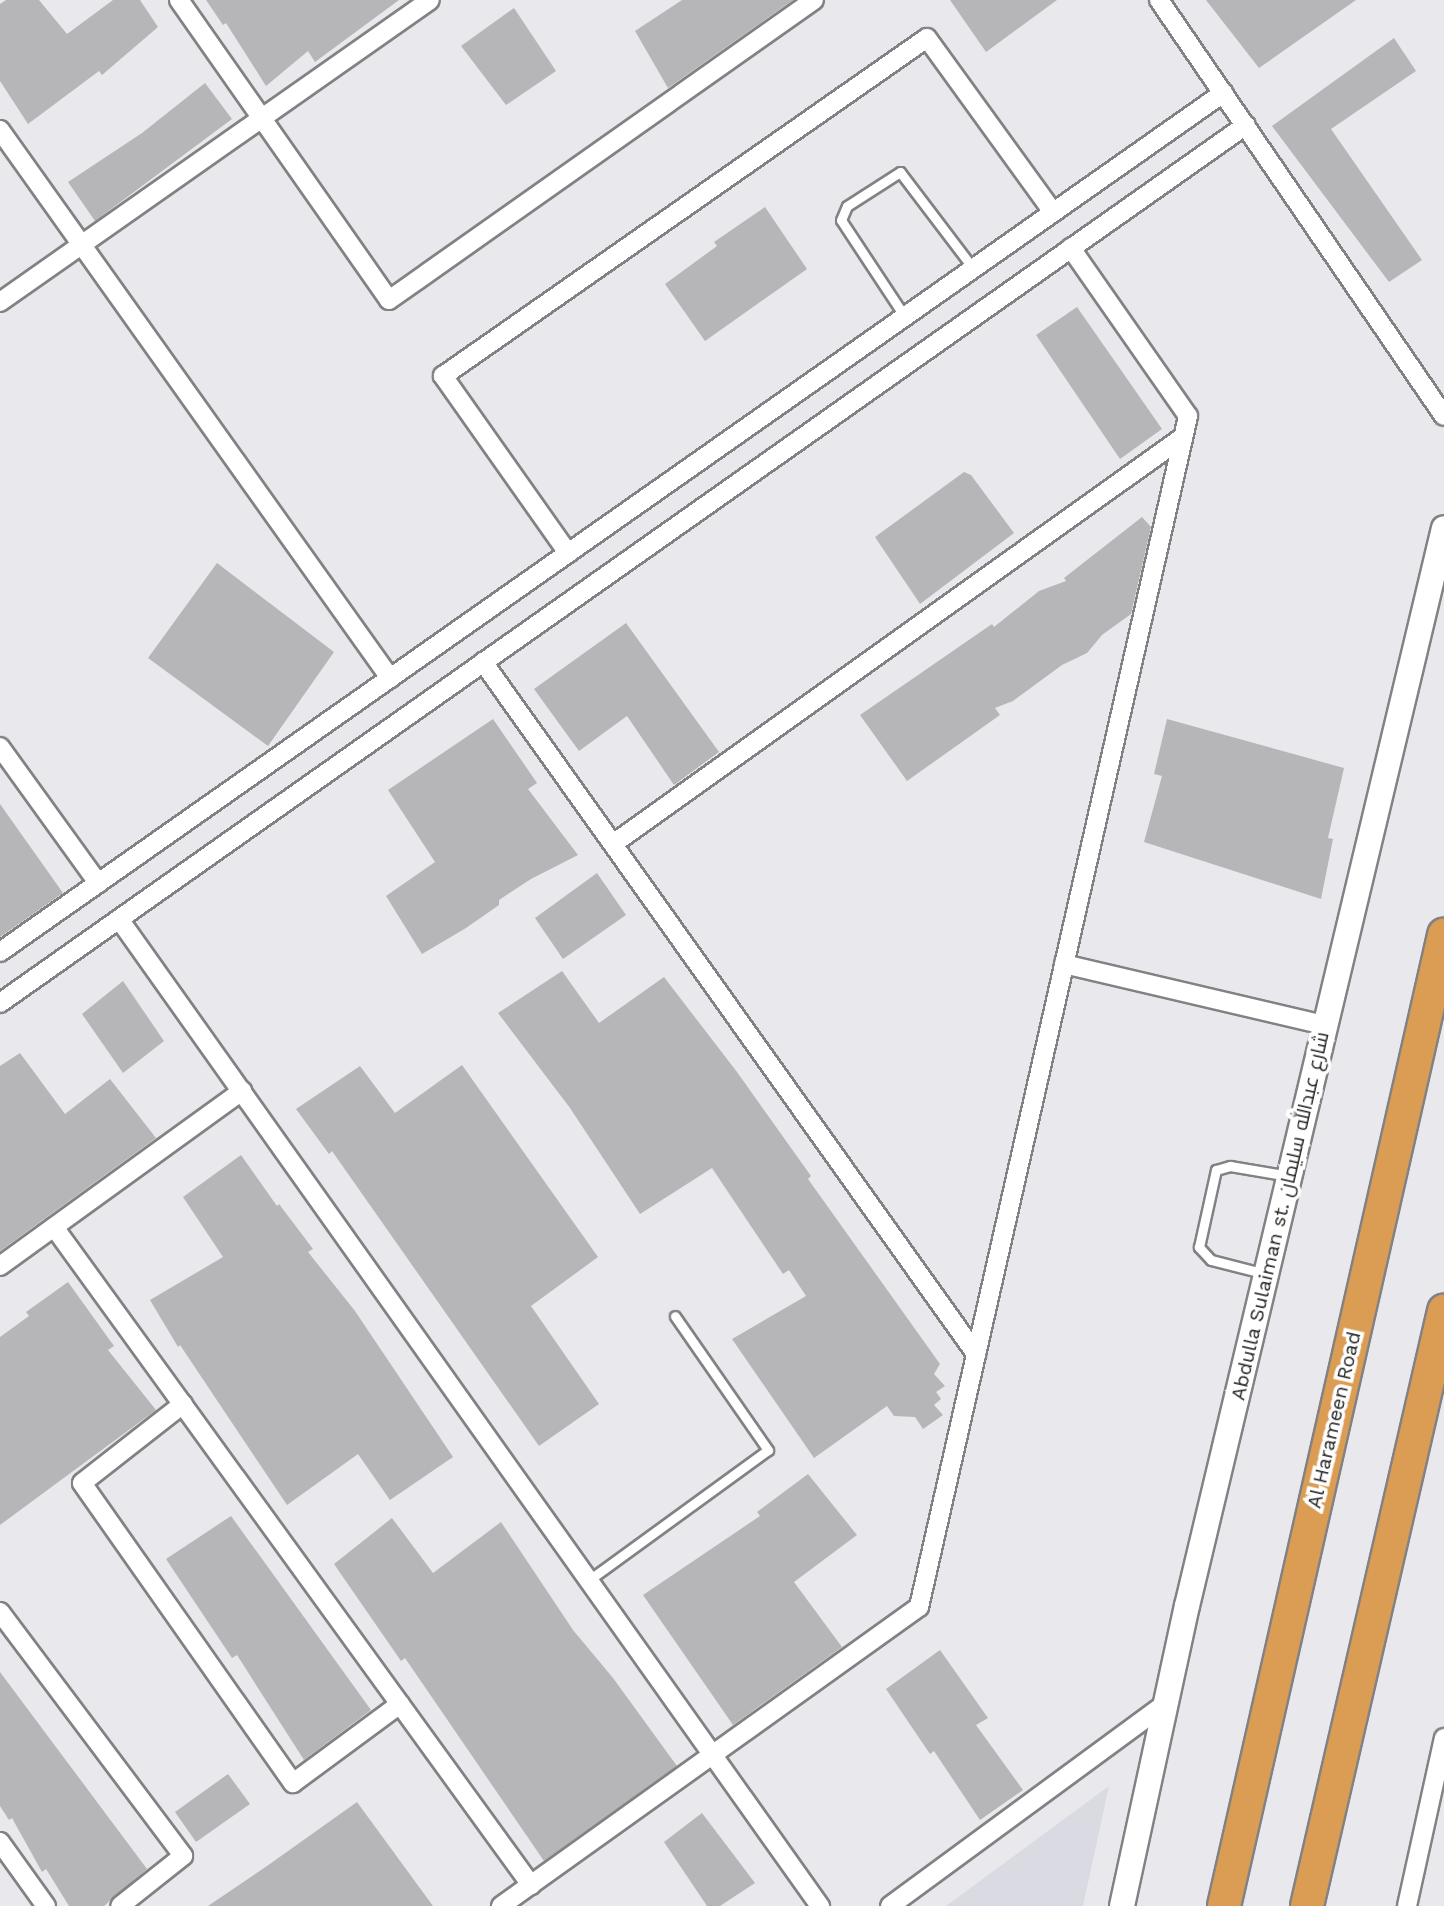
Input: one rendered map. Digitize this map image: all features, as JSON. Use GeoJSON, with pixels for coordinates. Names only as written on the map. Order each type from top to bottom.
{"type":"FeatureCollection","features":[{"type":"Feature","properties":{"kind":"highway","name":"Al Harameen Road"},"geometry":{"type":"LineString","coordinates":[[1224,1906],[1444,935]]}},
{"type":"Feature","properties":{"kind":"highway"},"geometry":{"type":"LineString","coordinates":[[1307,1906],[1444,1311]]}},
{"type":"Feature","properties":{"kind":"main road","name":"Abdulla Sulaiman st. شارع عبدالله سليمان"},"geometry":{"type":"LineString","coordinates":[[1122,1906],[1165,1704],[1444,528]]}},
{"type":"Feature","properties":{"kind":"street"},"geometry":{"type":"LineString","coordinates":[[179,0],[389,300],[814,0]]}},
{"type":"Feature","properties":{"kind":"street"},"geometry":{"type":"LineString","coordinates":[[0,302],[430,0]]}},
{"type":"Feature","properties":{"kind":"street"},"geometry":{"type":"LineString","coordinates":[[1159,0],[1444,416]]}},
{"type":"Feature","properties":{"kind":"street"},"geometry":{"type":"LineString","coordinates":[[568,553],[443,376],[456,366],[927,38],[1053,212]]}},
{"type":"Feature","properties":{"kind":"street"},"geometry":{"type":"LineString","coordinates":[[0,952],[1223,93]]}},
{"type":"Feature","properties":{"kind":"street"},"geometry":{"type":"LineString","coordinates":[[0,1003],[1246,125]]}},
{"type":"Feature","properties":{"kind":"street"},"geometry":{"type":"LineString","coordinates":[[0,130],[390,678]]}},
{"type":"Feature","properties":{"kind":"street"},"geometry":{"type":"LineString","coordinates":[[501,1906],[919,1607],[1188,416],[1071,248]]}},
{"type":"Feature","properties":{"kind":"street"},"geometry":{"type":"LineString","coordinates":[[613,844],[1183,437]]}},
{"type":"Feature","properties":{"kind":"street"},"geometry":{"type":"LineString","coordinates":[[483,662],[976,1354]]}},
{"type":"Feature","properties":{"kind":"street"},"geometry":{"type":"LineString","coordinates":[[0,747],[98,883]]}},
{"type":"Feature","properties":{"kind":"street"},"geometry":{"type":"LineString","coordinates":[[119,919],[820,1906]]}},
{"type":"Feature","properties":{"kind":"street"},"geometry":{"type":"LineString","coordinates":[[1064,964],[1325,1025]]}},
{"type":"Feature","properties":{"kind":"street"},"geometry":{"type":"LineString","coordinates":[[0,1266],[242,1091]]}},
{"type":"Feature","properties":{"kind":"street"},"geometry":{"type":"LineString","coordinates":[[54,1227],[531,1885]]}},
{"type":"Feature","properties":{"kind":"street"},"geometry":{"type":"LineString","coordinates":[[183,1404],[82,1483],[293,1783],[400,1704]]}},
{"type":"Feature","properties":{"kind":"street"},"geometry":{"type":"LineString","coordinates":[[0,1612],[183,1856],[120,1906]]}},
{"type":"Feature","properties":{"kind":"street"},"geometry":{"type":"LineString","coordinates":[[890,1906],[1165,1704]]}},
{"type":"Feature","properties":{"kind":"street"},"geometry":{"type":"LineString","coordinates":[[1407,1906],[1444,1738]]}},
{"type":"Feature","properties":{"kind":"street"},"geometry":{"type":"LineString","coordinates":[[0,1842],[46,1906]]}},
{"type":"Feature","properties":{"kind":"lane"},"geometry":{"type":"LineString","coordinates":[[905,317],[841,220],[847,206],[900,172],[973,268]]}},
{"type":"Feature","properties":{"kind":"lane"},"geometry":{"type":"LineString","coordinates":[[1266,1274],[1211,1260],[1199,1247],[1216,1170],[1230,1166],[1289,1176]]}},
{"type":"Feature","properties":{"kind":"lane"},"geometry":{"type":"LineString","coordinates":[[589,1581],[768,1450],[675,1316]]}},
{"type":"Feature","properties":{"kind":"shaded area"},"geometry":{"type":"Polygon","coordinates":[[[1109,1786],[1083,1906],[946,1906],[1109,1786]]]}},
{"type":"Feature","properties":{"kind":"building"},"geometry":{"type":"Polygon","coordinates":[[[6,0],[39,0],[67,34],[113,0],[140,0],[158,27],[102,75],[99,71],[28,124],[0,81],[0,4],[6,0]]]}},
{"type":"Feature","properties":{"kind":"building"},"geometry":{"type":"Polygon","coordinates":[[[206,0],[399,0],[315,62],[308,51],[266,86],[226,23],[223,25],[206,0]]]}},
{"type":"Feature","properties":{"kind":"building"},"geometry":{"type":"Polygon","coordinates":[[[682,0],[793,0],[668,88],[635,31],[682,0]]]}},
{"type":"Feature","properties":{"kind":"building"},"geometry":{"type":"Polygon","coordinates":[[[950,0],[1057,0],[986,52],[950,0]]]}},
{"type":"Feature","properties":{"kind":"building"},"geometry":{"type":"Polygon","coordinates":[[[1206,0],[1356,0],[1259,68],[1206,0]]]}},
{"type":"Feature","properties":{"kind":"building"},"geometry":{"type":"Polygon","coordinates":[[[514,8],[556,71],[506,105],[461,46],[514,8]]]}},
{"type":"Feature","properties":{"kind":"building"},"geometry":{"type":"Polygon","coordinates":[[[1394,38],[1416,71],[1331,129],[1422,260],[1389,282],[1272,126],[1394,38]]]}},
{"type":"Feature","properties":{"kind":"building"},"geometry":{"type":"Polygon","coordinates":[[[205,83],[232,119],[95,221],[68,182],[142,133],[205,83]]]}},
{"type":"Feature","properties":{"kind":"building"},"geometry":{"type":"Polygon","coordinates":[[[765,207],[807,269],[705,341],[665,284],[717,246],[714,242],[765,207]]]}},
{"type":"Feature","properties":{"kind":"building"},"geometry":{"type":"Polygon","coordinates":[[[1077,307],[1162,429],[1120,459],[1036,335],[1077,307]]]}},
{"type":"Feature","properties":{"kind":"building"},"geometry":{"type":"Polygon","coordinates":[[[964,472],[971,475],[1014,533],[920,604],[875,537],[964,472]]]}},
{"type":"Feature","properties":{"kind":"building"},"geometry":{"type":"Polygon","coordinates":[[[1142,517],[1151,527],[1131,614],[1102,635],[1087,653],[1062,665],[1013,701],[995,708],[1000,715],[907,781],[860,715],[992,624],[994,627],[1039,591],[1066,581],[1064,578],[1142,517]]]}},
{"type":"Feature","properties":{"kind":"building"},"geometry":{"type":"Polygon","coordinates":[[[217,563],[334,652],[268,746],[148,658],[217,563]]]}},
{"type":"Feature","properties":{"kind":"building"},"geometry":{"type":"Polygon","coordinates":[[[626,623],[719,752],[674,785],[627,716],[579,751],[534,689],[626,623]]]}},
{"type":"Feature","properties":{"kind":"building"},"geometry":{"type":"Polygon","coordinates":[[[493,719],[537,783],[528,789],[578,855],[531,879],[499,900],[499,905],[466,928],[422,954],[386,896],[435,862],[388,790],[493,719]]]}},
{"type":"Feature","properties":{"kind":"building"},"geometry":{"type":"Polygon","coordinates":[[[1167,719],[1344,768],[1328,838],[1333,839],[1321,899],[1144,842],[1162,776],[1154,774],[1167,719]]]}},
{"type":"Feature","properties":{"kind":"building"},"geometry":{"type":"Polygon","coordinates":[[[0,804],[63,893],[0,937],[0,804]]]}},
{"type":"Feature","properties":{"kind":"building"},"geometry":{"type":"Polygon","coordinates":[[[597,873],[626,915],[563,959],[535,918],[597,873]]]}},
{"type":"Feature","properties":{"kind":"building"},"geometry":{"type":"Polygon","coordinates":[[[562,971],[599,1023],[664,977],[737,1072],[811,1176],[808,1179],[940,1364],[934,1374],[945,1386],[936,1392],[941,1399],[934,1405],[943,1415],[923,1429],[915,1417],[894,1416],[887,1406],[814,1458],[732,1339],[806,1296],[789,1270],[783,1274],[712,1168],[640,1214],[570,1108],[498,1013],[562,971]]]}},
{"type":"Feature","properties":{"kind":"building"},"geometry":{"type":"Polygon","coordinates":[[[123,981],[164,1041],[123,1073],[82,1014],[123,981]]]}},
{"type":"Feature","properties":{"kind":"building"},"geometry":{"type":"Polygon","coordinates":[[[20,1053],[65,1114],[110,1079],[156,1138],[0,1251],[0,1066],[20,1053]]]}},
{"type":"Feature","properties":{"kind":"building"},"geometry":{"type":"Polygon","coordinates":[[[462,1065],[598,1257],[531,1306],[599,1404],[539,1446],[332,1151],[329,1154],[296,1109],[360,1066],[395,1113],[462,1065]]]}},
{"type":"Feature","properties":{"kind":"building"},"geometry":{"type":"Polygon","coordinates":[[[241,1155],[277,1206],[279,1204],[313,1249],[308,1252],[355,1311],[453,1457],[390,1500],[358,1454],[287,1505],[180,1345],[178,1347],[150,1300],[223,1257],[183,1197],[241,1155]]]}},
{"type":"Feature","properties":{"kind":"building"},"geometry":{"type":"Polygon","coordinates":[[[68,1282],[114,1346],[108,1350],[156,1410],[0,1525],[0,1337],[29,1316],[26,1312],[68,1282]]]}},
{"type":"Feature","properties":{"kind":"building"},"geometry":{"type":"Polygon","coordinates":[[[808,1474],[857,1535],[794,1582],[842,1647],[733,1725],[643,1595],[760,1516],[757,1512],[808,1474]]]}},
{"type":"Feature","properties":{"kind":"building"},"geometry":{"type":"Polygon","coordinates":[[[231,1516],[371,1710],[304,1760],[237,1655],[232,1658],[166,1559],[231,1516]]]}},
{"type":"Feature","properties":{"kind":"building"},"geometry":{"type":"Polygon","coordinates":[[[392,1518],[433,1573],[501,1522],[573,1630],[613,1678],[677,1766],[544,1861],[405,1658],[401,1661],[334,1564],[392,1518]]]}},
{"type":"Feature","properties":{"kind":"building"},"geometry":{"type":"Polygon","coordinates":[[[940,1650],[988,1718],[976,1725],[1023,1790],[980,1820],[934,1751],[930,1754],[886,1689],[940,1650]]]}},
{"type":"Feature","properties":{"kind":"building"},"geometry":{"type":"Polygon","coordinates":[[[0,1672],[147,1869],[104,1906],[69,1906],[46,1869],[42,1872],[12,1818],[9,1820],[0,1806],[0,1672]]]}},
{"type":"Feature","properties":{"kind":"building"},"geometry":{"type":"Polygon","coordinates":[[[228,1774],[250,1804],[196,1842],[175,1812],[228,1774]]]}},
{"type":"Feature","properties":{"kind":"building"},"geometry":{"type":"Polygon","coordinates":[[[357,1802],[433,1906],[208,1906],[267,1866],[357,1802]]]}},
{"type":"Feature","properties":{"kind":"building"},"geometry":{"type":"Polygon","coordinates":[[[702,1813],[755,1883],[720,1906],[707,1906],[664,1842],[702,1813]]]}}]}
